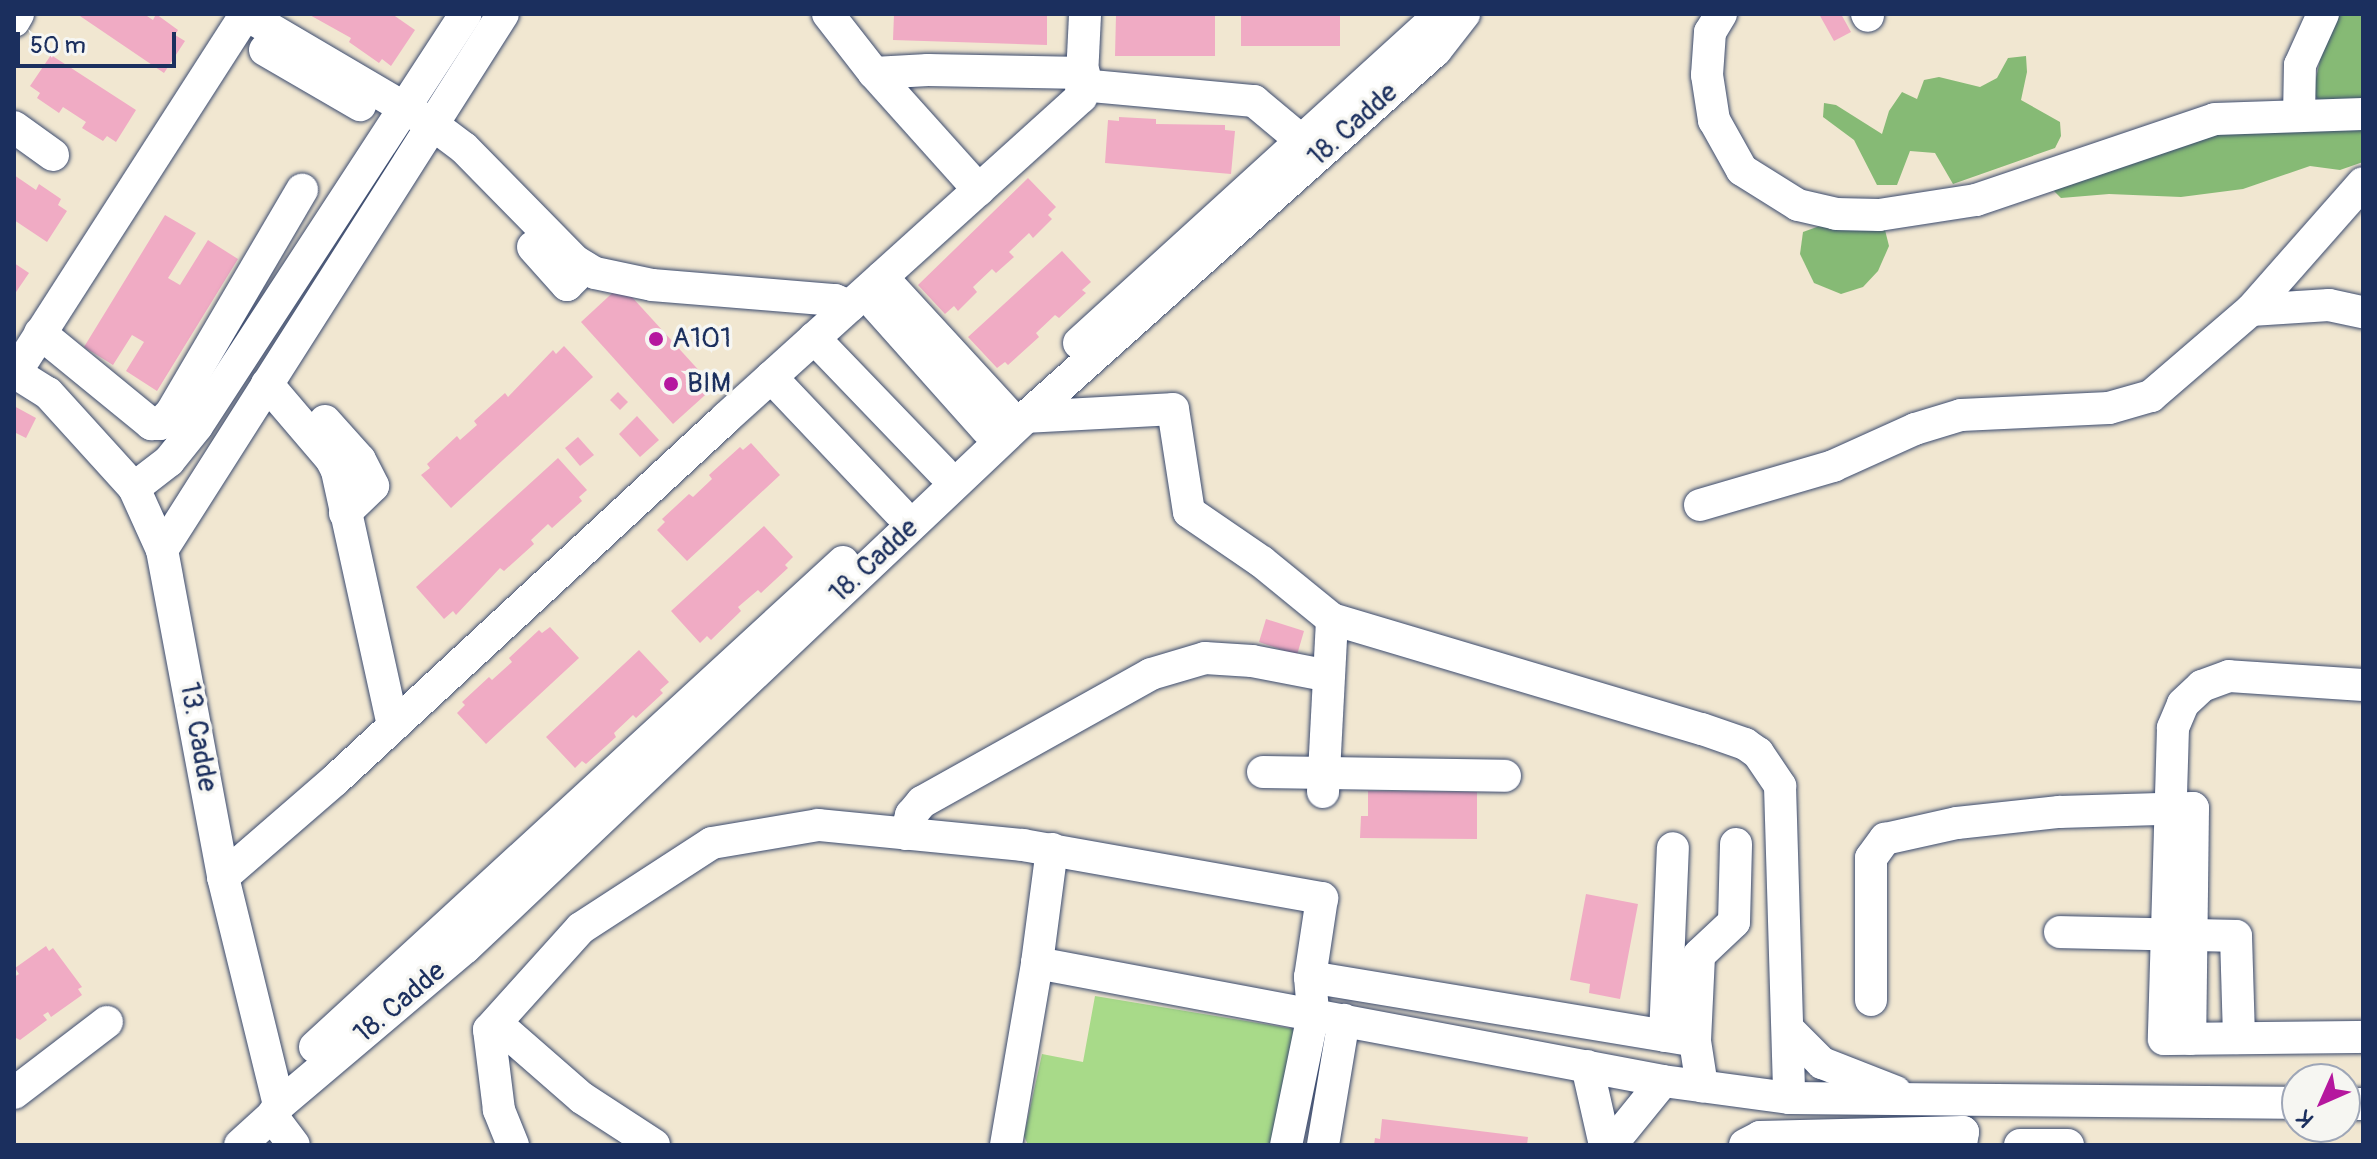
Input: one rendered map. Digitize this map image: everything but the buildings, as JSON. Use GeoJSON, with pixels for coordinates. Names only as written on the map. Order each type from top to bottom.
{"type":"FeatureCollection","features":[{"type":"Feature","properties":{"kind":"street"},"geometry":{"type":"LineString","coordinates":[[14,21],[18,14]]}},
{"type":"Feature","properties":{"kind":"street"},"geometry":{"type":"LineString","coordinates":[[134,488],[169,461],[197,426],[466,14]]}},
{"type":"Feature","properties":{"kind":"street"},"geometry":{"type":"LineString","coordinates":[[162,550],[503,14]]}},
{"type":"Feature","properties":{"kind":"street"},"geometry":{"type":"LineString","coordinates":[[828,14],[874,73],[979,190]]}},
{"type":"Feature","properties":{"kind":"street"},"geometry":{"type":"LineString","coordinates":[[223,877],[393,726],[771,377],[1081,97],[1085,14]]}},
{"type":"Feature","properties":{"kind":"street","name":"18. Cadde"},"geometry":{"type":"LineString","coordinates":[[274,1101],[465,948],[1166,261],[1441,14]]}},
{"type":"Feature","properties":{"kind":"street","name":"18. Cadde"},"geometry":{"type":"LineString","coordinates":[[240,1145],[274,1101],[292,1068],[487,892],[698,691],[942,471],[1006,420],[1436,50],[1464,14]]}},
{"type":"Feature","properties":{"kind":"street"},"geometry":{"type":"LineString","coordinates":[[1721,14],[1710,32],[1707,75],[1714,120],[1742,170],[1798,205],[1836,214],[1879,215],[1976,200],[2215,119],[2363,114]]}},
{"type":"Feature","properties":{"kind":"street"},"geometry":{"type":"LineString","coordinates":[[2299,116],[2300,65],[2323,14]]}},
{"type":"Feature","properties":{"kind":"street"},"geometry":{"type":"LineString","coordinates":[[14,373],[243,19],[427,132],[464,148],[575,261],[595,273],[652,285],[835,300],[866,292]]}},
{"type":"Feature","properties":{"kind":"street"},"geometry":{"type":"LineString","coordinates":[[874,73],[928,70],[1083,79],[1254,101],[1302,141]]}},
{"type":"Feature","properties":{"kind":"street"},"geometry":{"type":"LineString","coordinates":[[14,127],[53,155]]}},
{"type":"Feature","properties":{"kind":"street"},"geometry":{"type":"LineString","coordinates":[[1700,505],[1833,466],[1915,429],[1961,415],[2109,408],[2151,396],[2251,310],[2363,183]]}},
{"type":"Feature","properties":{"kind":"street"},"geometry":{"type":"LineString","coordinates":[[40,333],[151,424],[160,424],[171,413],[302,190]]}},
{"type":"Feature","properties":{"kind":"street"},"geometry":{"type":"LineString","coordinates":[[866,292],[1006,420],[1173,409],[1189,512],[1262,562],[1332,619],[1702,729],[1745,744],[1758,753],[1780,786],[1789,1098]]}},
{"type":"Feature","properties":{"kind":"street"},"geometry":{"type":"LineString","coordinates":[[2251,310],[2329,305],[2363,312]]}},
{"type":"Feature","properties":{"kind":"street"},"geometry":{"type":"LineString","coordinates":[[814,338],[942,471]]}},
{"type":"Feature","properties":{"kind":"street","name":"13. Cadde"},"geometry":{"type":"LineString","coordinates":[[14,373],[48,393],[134,488],[162,550],[223,877],[274,1101],[294,1145]]}},
{"type":"Feature","properties":{"kind":"street"},"geometry":{"type":"LineString","coordinates":[[272,376],[360,460],[373,486],[345,513],[393,726]]}},
{"type":"Feature","properties":{"kind":"street"},"geometry":{"type":"LineString","coordinates":[[771,377],[899,512]]}},
{"type":"Feature","properties":{"kind":"street"},"geometry":{"type":"LineString","coordinates":[[1323,784],[1332,619]]}},
{"type":"Feature","properties":{"kind":"street"},"geometry":{"type":"LineString","coordinates":[[906,834],[911,815],[922,802],[1151,674],[1205,658],[1252,661],[1329,676]]}},
{"type":"Feature","properties":{"kind":"street"},"geometry":{"type":"LineString","coordinates":[[2171,808],[2173,728],[2183,704],[2202,686],[2229,676],[2363,685]]}},
{"type":"Feature","properties":{"kind":"street"},"geometry":{"type":"LineString","coordinates":[[1263,772],[1323,784],[1505,776]]}},
{"type":"Feature","properties":{"kind":"street"},"geometry":{"type":"LineString","coordinates":[[1871,1000],[1871,858],[1885,839],[1957,823],[2059,812],[2193,808],[2179,934],[2190,1039],[2363,1037]]}},
{"type":"Feature","properties":{"kind":"street"},"geometry":{"type":"LineString","coordinates":[[513,1145],[499,1110],[489,1030],[581,928],[712,843],[818,825],[1052,849],[1322,898],[1310,977],[1328,1018],[1323,1145]]}},
{"type":"Feature","properties":{"kind":"street"},"geometry":{"type":"LineString","coordinates":[[1680,1039],[1699,955],[1734,922],[1736,844]]}},
{"type":"Feature","properties":{"kind":"street"},"geometry":{"type":"LineString","coordinates":[[1673,848],[1680,1039],[1702,1086]]}},
{"type":"Feature","properties":{"kind":"street"},"geometry":{"type":"LineString","coordinates":[[1006,1145],[1037,963],[1052,849]]}},
{"type":"Feature","properties":{"kind":"street"},"geometry":{"type":"LineString","coordinates":[[2060,932],[2236,936],[2239,1038]]}},
{"type":"Feature","properties":{"kind":"street"},"geometry":{"type":"LineString","coordinates":[[1037,963],[1663,1081],[1789,1098],[2281,1103]]}},
{"type":"Feature","properties":{"kind":"street"},"geometry":{"type":"LineString","coordinates":[[1310,977],[1680,1039]]}},
{"type":"Feature","properties":{"kind":"street"},"geometry":{"type":"LineString","coordinates":[[1409,1034],[1412,993]]}},
{"type":"Feature","properties":{"kind":"street"},"geometry":{"type":"LineString","coordinates":[[1286,1145],[1328,1018]]}},
{"type":"Feature","properties":{"kind":"street"},"geometry":{"type":"LineString","coordinates":[[14,1093],[107,1022]]}},
{"type":"Feature","properties":{"kind":"street"},"geometry":{"type":"LineString","coordinates":[[496,1023],[582,1098],[654,1145]]}},
{"type":"Feature","properties":{"kind":"street"},"geometry":{"type":"LineString","coordinates":[[1789,1030],[1822,1063],[1918,1099]]}},
{"type":"Feature","properties":{"kind":"street"},"geometry":{"type":"LineString","coordinates":[[1587,1066],[1608,1145]]}},
{"type":"Feature","properties":{"kind":"street"},"geometry":{"type":"LineString","coordinates":[[1608,1145],[1663,1081]]}},
{"type":"Feature","properties":{"kind":"street"},"geometry":{"type":"LineString","coordinates":[[1745,1145],[1760,1137],[1963,1132],[1961,1145]]}},
{"type":"Feature","properties":{"kind":"street"},"geometry":{"type":"LineString","coordinates":[[2020,1145],[2068,1145]]}},
{"type":"Feature","properties":{"kind":"green space"},"geometry":{"type":"Polygon","coordinates":[[[2337,14],[2363,14],[2363,107],[2324,107],[2313,93],[2321,55],[2337,14]]]}},
{"type":"Feature","properties":{"kind":"green space"},"geometry":{"type":"Polygon","coordinates":[[[2026,56],[2027,72],[2021,100],[2060,122],[2061,136],[2055,148],[1953,184],[1935,153],[1910,151],[1897,185],[1877,185],[1854,140],[1823,117],[1824,103],[1836,105],[1882,134],[1889,111],[1902,92],[1917,99],[1924,80],[1939,77],[1980,87],[1997,78],[2008,58],[2026,56]]]}},
{"type":"Feature","properties":{"kind":"green space"},"geometry":{"type":"Polygon","coordinates":[[[2363,129],[2363,162],[2340,170],[2310,166],[2243,189],[2181,197],[2109,194],[2061,198],[2050,187],[2209,135],[2363,129]]]}},
{"type":"Feature","properties":{"kind":"green space"},"geometry":{"type":"Polygon","coordinates":[[[1825,224],[1885,230],[1889,246],[1878,271],[1863,287],[1841,294],[1814,283],[1800,254],[1803,232],[1825,224]]]}},
{"type":"Feature","properties":{"kind":"green space"},"geometry":{"type":"Polygon","coordinates":[[[1095,996],[1294,1029],[1272,1145],[1028,1145],[1024,1136],[1042,1054],[1083,1062],[1095,996]]]}},
{"type":"Feature","properties":{"kind":"place","name":"A101"},"geometry":{"type":"Point","coordinates":[656,339]}},
{"type":"Feature","properties":{"kind":"place","name":"BIM"},"geometry":{"type":"Point","coordinates":[671,384]}}]}
